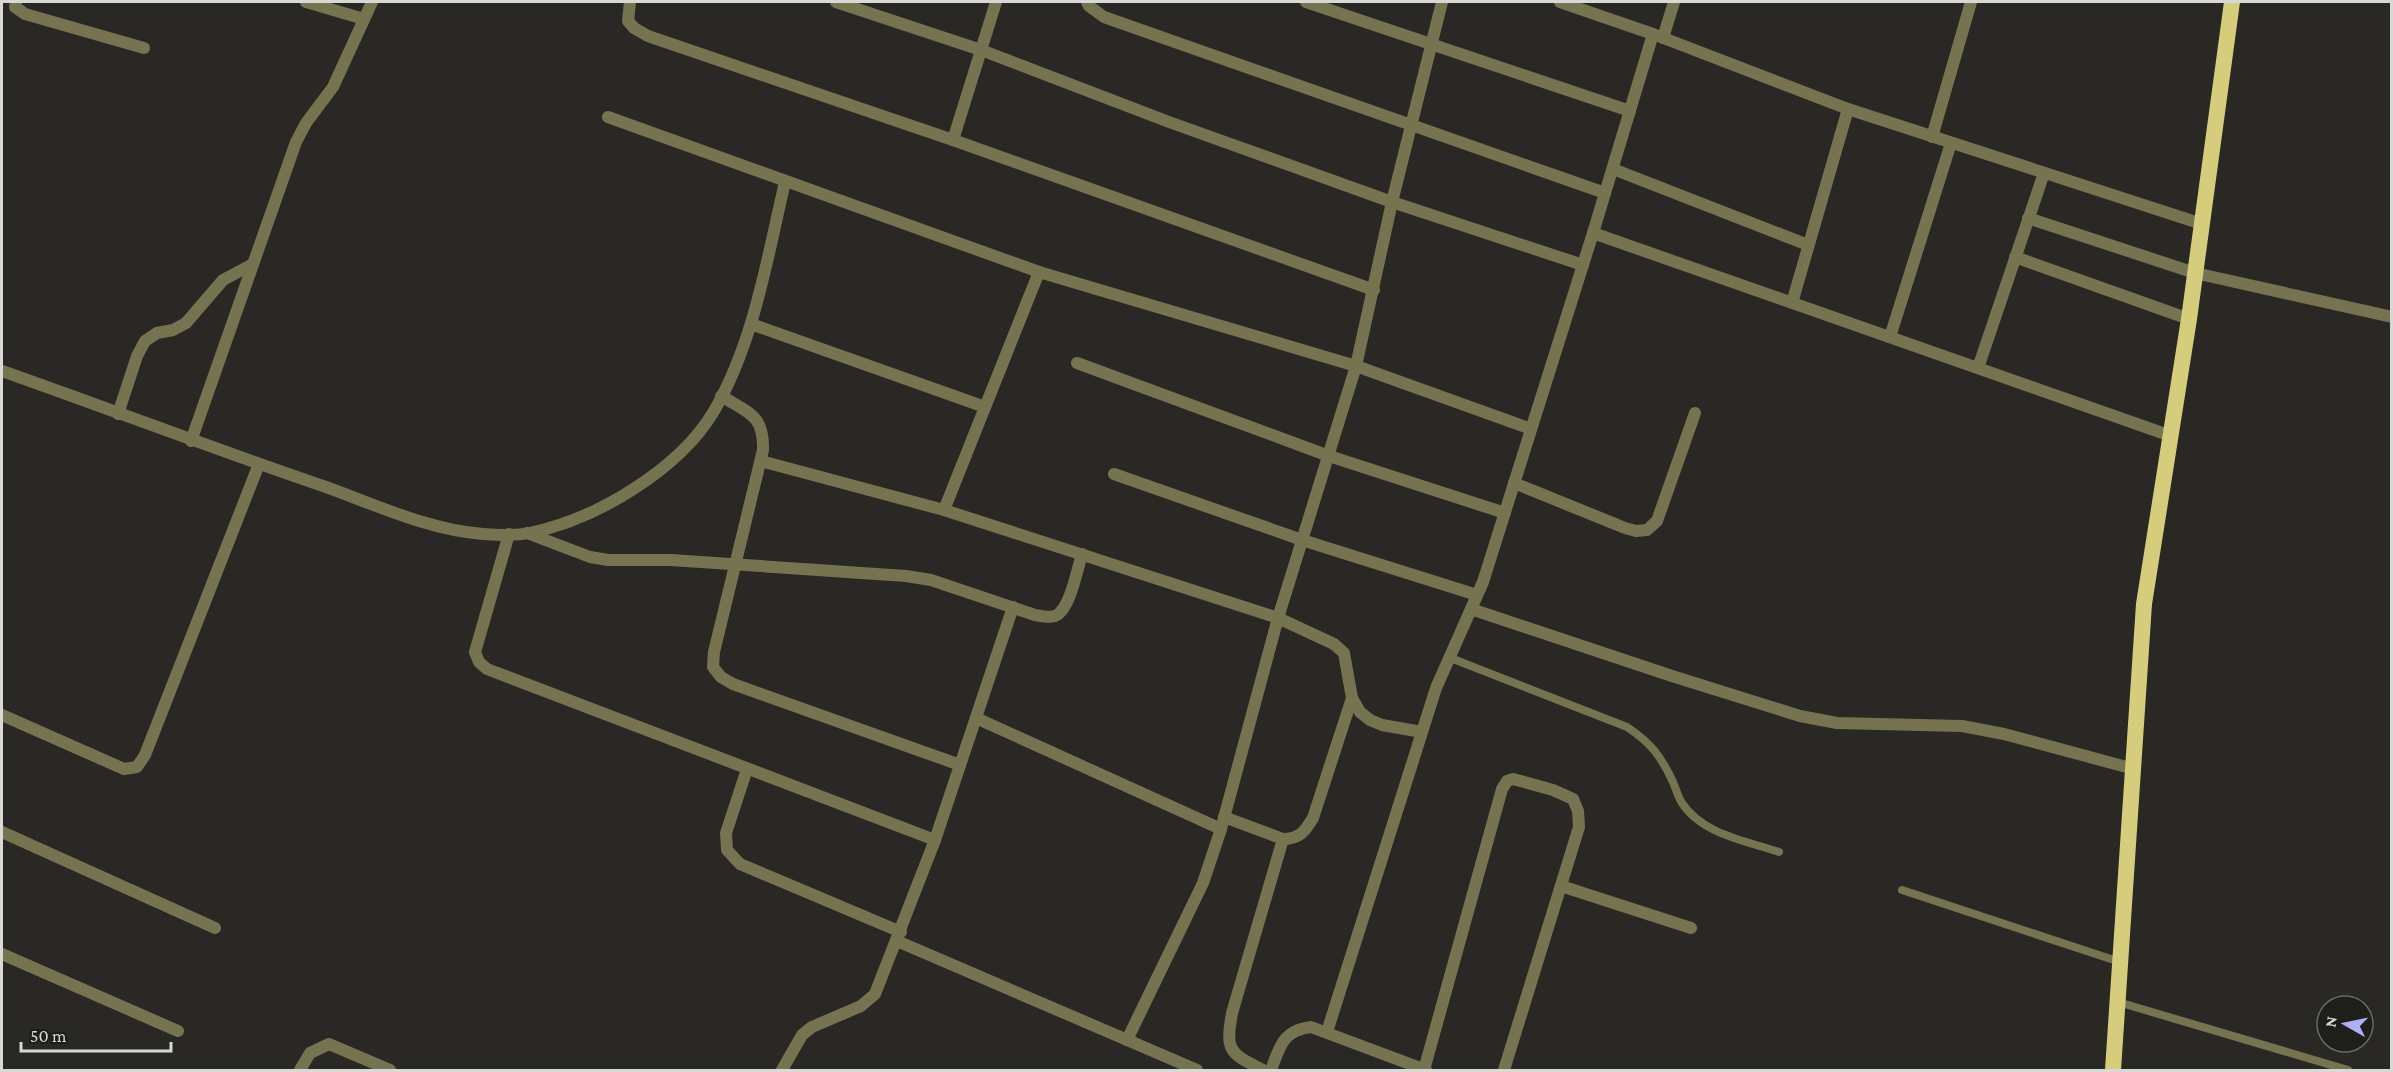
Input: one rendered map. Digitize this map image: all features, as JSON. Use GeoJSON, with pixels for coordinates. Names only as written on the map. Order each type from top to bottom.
{"type":"FeatureCollection","features":[{"type":"Feature","properties":{"kind":"highway"},"geometry":{"type":"LineString","coordinates":[[2113,1071],[2144,604],[2189,319],[2232,2]]}},
{"type":"Feature","properties":{"kind":"street"},"geometry":{"type":"LineString","coordinates":[[306,2],[364,19]]}},
{"type":"Feature","properties":{"kind":"street"},"geometry":{"type":"LineString","coordinates":[[191,441],[296,142],[306,123],[333,87],[372,2]]}},
{"type":"Feature","properties":{"kind":"street"},"geometry":{"type":"LineString","coordinates":[[630,2],[628,21],[634,28],[648,36],[953,140],[1374,290]]}},
{"type":"Feature","properties":{"kind":"street"},"geometry":{"type":"LineString","coordinates":[[836,2],[981,50],[1169,122],[1392,202],[1583,266]]}},
{"type":"Feature","properties":{"kind":"street"},"geometry":{"type":"LineString","coordinates":[[953,140],[996,2]]}},
{"type":"Feature","properties":{"kind":"street"},"geometry":{"type":"LineString","coordinates":[[1087,2],[1104,17],[1605,193]]}},
{"type":"Feature","properties":{"kind":"street"},"geometry":{"type":"LineString","coordinates":[[1306,2],[1630,111]]}},
{"type":"Feature","properties":{"kind":"street"},"geometry":{"type":"LineString","coordinates":[[1127,1040],[1203,883],[1221,829],[1278,618],[1356,366],[1392,202],[1442,2]]}},
{"type":"Feature","properties":{"kind":"street"},"geometry":{"type":"LineString","coordinates":[[1560,2],[1658,36],[1848,109],[2202,224]]}},
{"type":"Feature","properties":{"kind":"street"},"geometry":{"type":"LineString","coordinates":[[1327,1032],[1422,732],[1448,657],[1477,595],[1505,513],[1630,111],[1658,36],[1674,2]]}},
{"type":"Feature","properties":{"kind":"street"},"geometry":{"type":"LineString","coordinates":[[1932,136],[1971,2]]}},
{"type":"Feature","properties":{"kind":"street"},"geometry":{"type":"LineString","coordinates":[[2,3],[15,4],[25,14],[144,48]]}},
{"type":"Feature","properties":{"kind":"street"},"geometry":{"type":"LineString","coordinates":[[1792,303],[1848,109]]}},
{"type":"Feature","properties":{"kind":"street"},"geometry":{"type":"LineString","coordinates":[[608,117],[1039,272],[1356,366],[1531,429]]}},
{"type":"Feature","properties":{"kind":"street"},"geometry":{"type":"LineString","coordinates":[[1890,337],[1951,142]]}},
{"type":"Feature","properties":{"kind":"street"},"geometry":{"type":"LineString","coordinates":[[1613,169],[1808,245]]}},
{"type":"Feature","properties":{"kind":"street"},"geometry":{"type":"LineString","coordinates":[[1978,368],[2044,172]]}},
{"type":"Feature","properties":{"kind":"street"},"geometry":{"type":"LineString","coordinates":[[2,371],[191,441],[433,524],[482,534],[527,534],[568,522],[612,501],[652,476],[692,441],[713,413],[732,376],[751,324],[785,182]]}},
{"type":"Feature","properties":{"kind":"street"},"geometry":{"type":"LineString","coordinates":[[2028,218],[2195,273],[2391,317]]}},
{"type":"Feature","properties":{"kind":"street"},"geometry":{"type":"LineString","coordinates":[[1593,233],[2170,436]]}},
{"type":"Feature","properties":{"kind":"street"},"geometry":{"type":"LineString","coordinates":[[2015,257],[2189,319]]}},
{"type":"Feature","properties":{"kind":"street"},"geometry":{"type":"LineString","coordinates":[[118,414],[137,356],[146,341],[157,333],[173,330],[186,323],[223,280],[253,264]]}},
{"type":"Feature","properties":{"kind":"street"},"geometry":{"type":"LineString","coordinates":[[944,510],[1039,272]]}},
{"type":"Feature","properties":{"kind":"street"},"geometry":{"type":"LineString","coordinates":[[751,324],[985,406]]}},
{"type":"Feature","properties":{"kind":"street"},"geometry":{"type":"LineString","coordinates":[[1077,363],[1329,456],[1505,513]]}},
{"type":"Feature","properties":{"kind":"street"},"geometry":{"type":"LineString","coordinates":[[722,396],[757,419],[764,432],[761,461],[714,652],[713,667],[721,677],[733,684],[960,765]]}},
{"type":"Feature","properties":{"kind":"street"},"geometry":{"type":"LineString","coordinates":[[1514,483],[1624,528],[1636,531],[1647,530],[1657,520],[1695,413]]}},
{"type":"Feature","properties":{"kind":"street"},"geometry":{"type":"LineString","coordinates":[[761,461],[944,510],[1278,618],[1334,644],[1344,654],[1352,698],[1360,712],[1370,720],[1382,725],[1422,732]]}},
{"type":"Feature","properties":{"kind":"street"},"geometry":{"type":"LineString","coordinates":[[2,715],[124,769],[137,766],[149,744],[259,464]]}},
{"type":"Feature","properties":{"kind":"street"},"geometry":{"type":"LineString","coordinates":[[1114,474],[1302,540],[1477,595]]}},
{"type":"Feature","properties":{"kind":"street"},"geometry":{"type":"LineString","coordinates":[[509,534],[475,652],[479,662],[487,669],[935,840]]}},
{"type":"Feature","properties":{"kind":"street"},"geometry":{"type":"LineString","coordinates":[[527,534],[590,558],[608,560],[735,563],[906,576],[931,580],[1052,618],[1062,612],[1068,601],[1083,554]]}},
{"type":"Feature","properties":{"kind":"street"},"geometry":{"type":"LineString","coordinates":[[782,1071],[802,1035],[826,1020],[861,1006],[875,994],[935,840],[1013,607]]}},
{"type":"Feature","properties":{"kind":"street"},"geometry":{"type":"LineString","coordinates":[[1471,609],[1800,716],[1837,723],[1885,726],[1962,726],[2004,734],[2134,769]]}},
{"type":"Feature","properties":{"kind":"street"},"geometry":{"type":"LineString","coordinates":[[1224,817],[1283,839],[1294,839],[1305,832],[1313,818],[1352,698]]}},
{"type":"Feature","properties":{"kind":"street"},"geometry":{"type":"LineString","coordinates":[[976,718],[1221,829]]}},
{"type":"Feature","properties":{"kind":"street"},"geometry":{"type":"LineString","coordinates":[[747,769],[726,833],[727,850],[740,864],[1197,1071]]}},
{"type":"Feature","properties":{"kind":"street"},"geometry":{"type":"LineString","coordinates":[[1271,1071],[1287,1035],[1298,1029],[1311,1027],[1425,1070],[1502,789],[1507,781],[1513,779],[1573,799],[1578,811],[1579,827],[1504,1071]]}},
{"type":"Feature","properties":{"kind":"street"},"geometry":{"type":"LineString","coordinates":[[2,832],[215,928]]}},
{"type":"Feature","properties":{"kind":"street"},"geometry":{"type":"LineString","coordinates":[[1263,1071],[1238,1057],[1230,1048],[1228,1033],[1283,839]]}},
{"type":"Feature","properties":{"kind":"street"},"geometry":{"type":"LineString","coordinates":[[1561,886],[1691,928]]}},
{"type":"Feature","properties":{"kind":"street"},"geometry":{"type":"LineString","coordinates":[[2,954],[178,1031]]}},
{"type":"Feature","properties":{"kind":"street"},"geometry":{"type":"LineString","coordinates":[[300,1071],[310,1053],[329,1044],[390,1071]]}},
{"type":"Feature","properties":{"kind":"lane"},"geometry":{"type":"LineString","coordinates":[[1448,657],[1627,727],[1644,738],[1659,754],[1682,803],[1695,817],[1711,829],[1779,852]]}},
{"type":"Feature","properties":{"kind":"lane"},"geometry":{"type":"LineString","coordinates":[[1902,890],[2121,962]]}},
{"type":"Feature","properties":{"kind":"lane"},"geometry":{"type":"LineString","coordinates":[[2118,1002],[2348,1071]]}}]}
